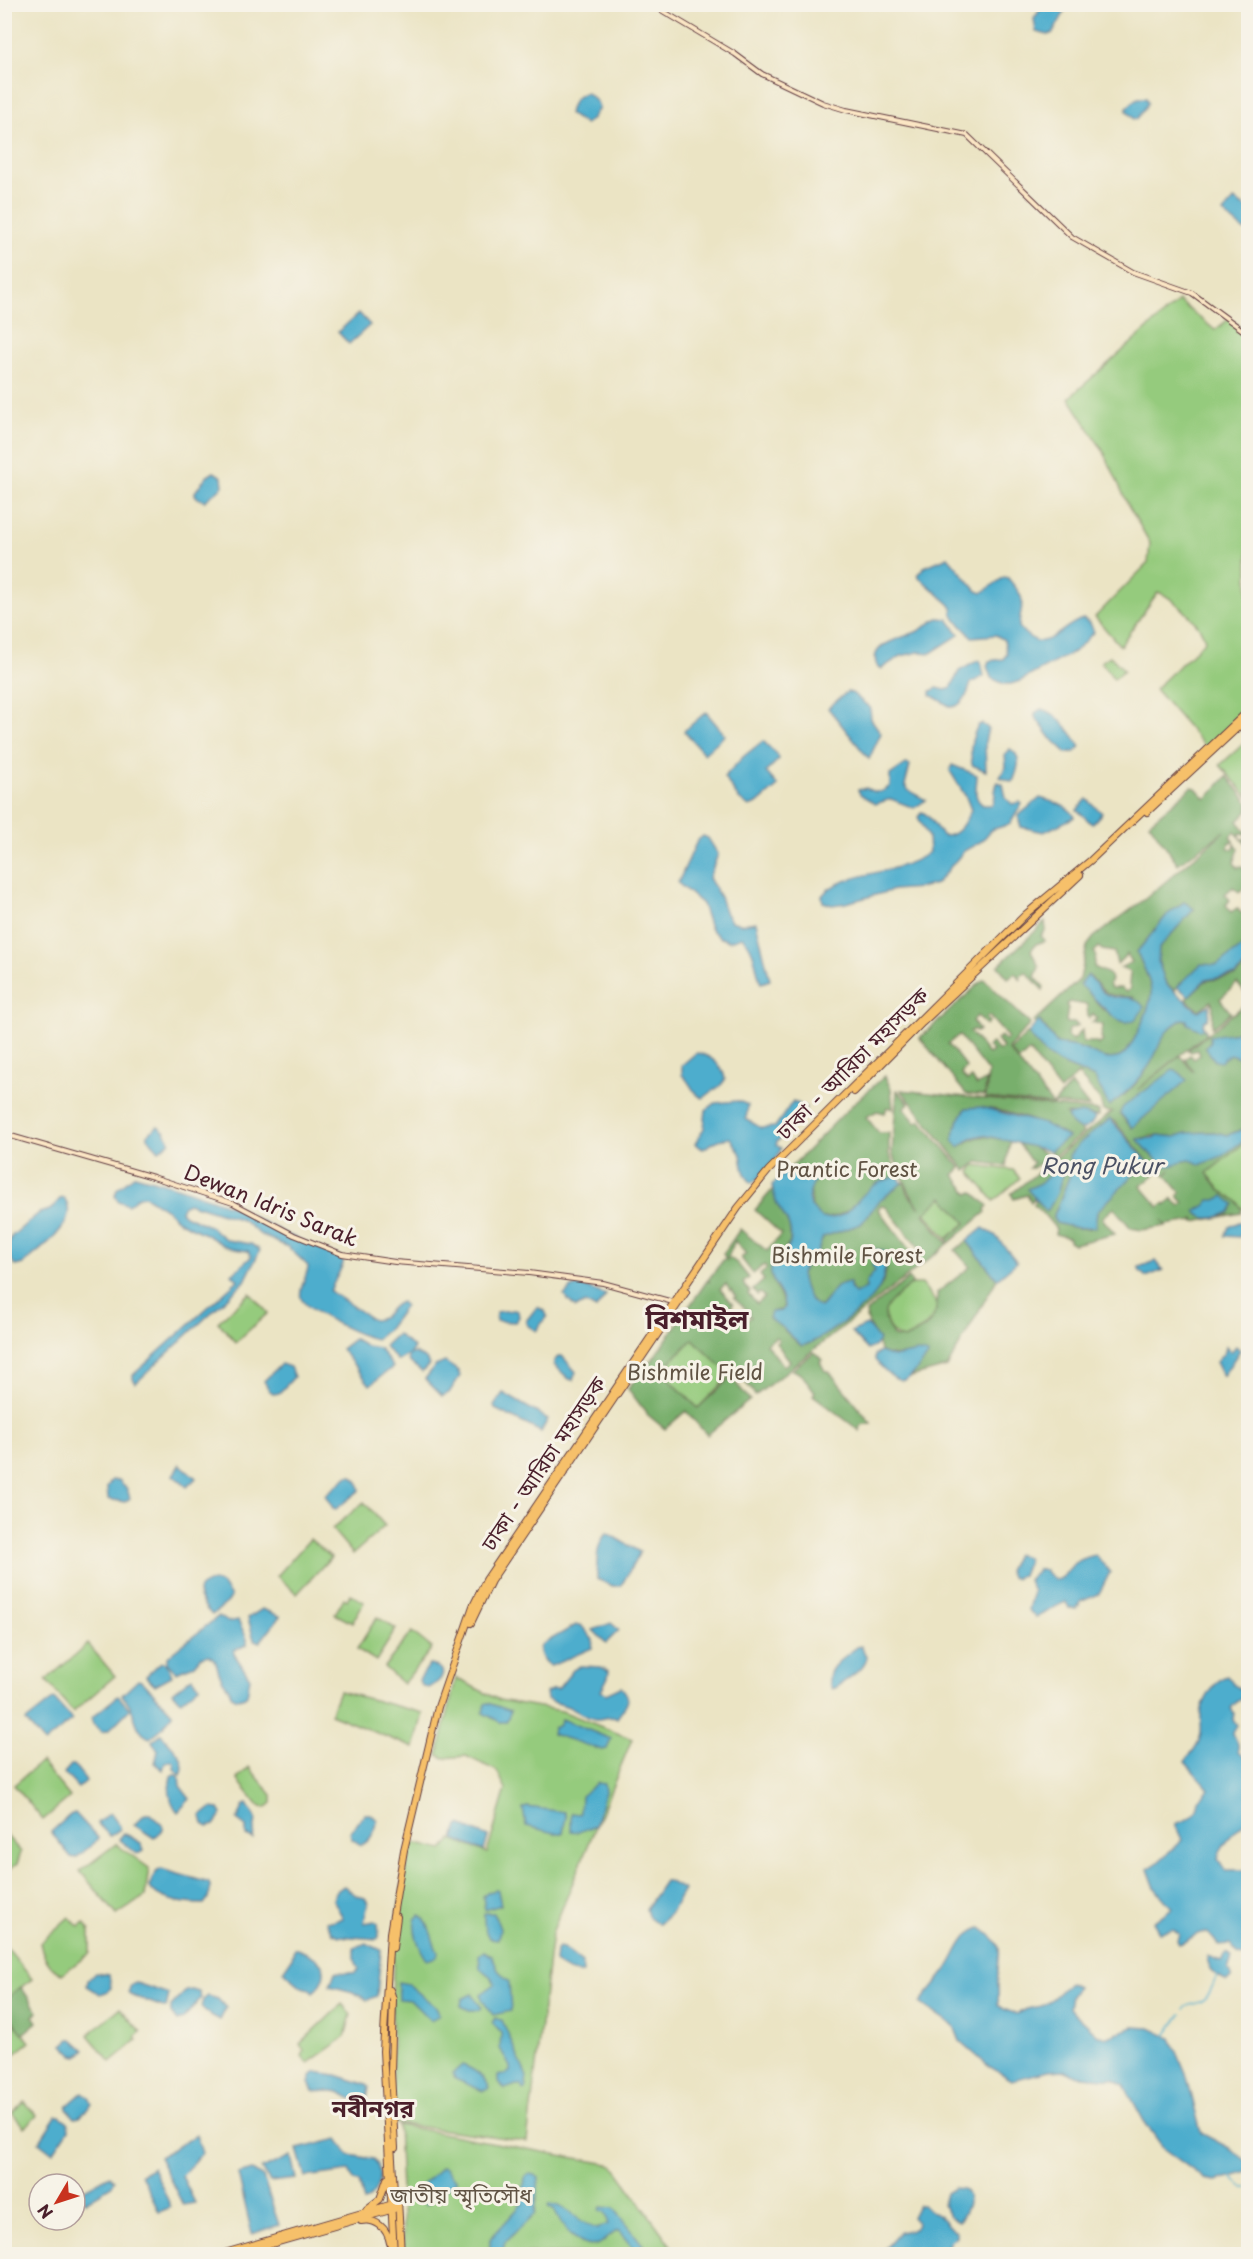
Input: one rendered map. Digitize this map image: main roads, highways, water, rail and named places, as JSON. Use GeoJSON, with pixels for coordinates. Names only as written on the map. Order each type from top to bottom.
{"type":"FeatureCollection","features":[{"type":"Feature","properties":{"kind":"highway","name":"ঢাকা - আরিচা মহাসড়ক"},"geometry":{"type":"LineString","coordinates":[[392,1943],[402,1870],[435,1730],[462,1645],[479,1605],[496,1573],[739,1213],[769,1175],[922,1023],[1248,711]]}},
{"type":"Feature","properties":{"kind":"highway","name":"ঢাকা - আরিচা মহাসড়ক"},"geometry":{"type":"LineString","coordinates":[[396,2254],[388,2173],[383,2051],[392,1943],[404,1850],[428,1746],[450,1668],[473,1606],[486,1580],[738,1208],[769,1170],[1026,914],[1091,860],[1248,718]]}},
{"type":"Feature","properties":{"kind":"highway"},"geometry":{"type":"LineString","coordinates":[[221,2254],[391,2207],[387,2083],[392,1943]]}},
{"type":"Feature","properties":{"kind":"highway"},"geometry":{"type":"LineString","coordinates":[[390,1990],[393,2000],[392,2095],[396,2254]]}},
{"type":"Feature","properties":{"kind":"highway"},"geometry":{"type":"LineString","coordinates":[[236,2254],[311,2230],[317,2223],[372,2206],[382,2195],[388,2173]]}},
{"type":"Feature","properties":{"kind":"highway"},"geometry":{"type":"LineString","coordinates":[[311,2230],[320,2234],[359,2222],[372,2221],[386,2231],[396,2254]]}},
{"type":"Feature","properties":{"kind":"main road"},"geometry":{"type":"LineString","coordinates":[[651,4],[735,54],[762,74],[823,103],[846,110],[967,135],[1072,237],[1133,272],[1192,293],[1248,334]]}},
{"type":"Feature","properties":{"kind":"main road","name":"Dewan Idris Sarak"},"geometry":{"type":"LineString","coordinates":[[4,1134],[153,1177],[233,1203],[294,1235],[342,1254],[395,1262],[603,1283],[674,1302]]}},
{"type":"Feature","properties":{"kind":"water"},"geometry":{"type":"Polygon","coordinates":[[[1043,5],[1066,5],[1053,33],[1048,35],[1036,32],[1034,19],[1043,5]]]}},
{"type":"Feature","properties":{"kind":"water"},"geometry":{"type":"Polygon","coordinates":[[[587,93],[597,102],[599,108],[591,120],[585,124],[569,114],[575,100],[587,93]]]}},
{"type":"Feature","properties":{"kind":"water"},"geometry":{"type":"Polygon","coordinates":[[[1138,98],[1146,98],[1148,103],[1137,119],[1134,119],[1127,111],[1127,107],[1138,98]]]}},
{"type":"Feature","properties":{"kind":"water"},"geometry":{"type":"Polygon","coordinates":[[[1234,200],[1248,209],[1248,229],[1245,231],[1223,213],[1234,200]]]}},
{"type":"Feature","properties":{"kind":"water"},"geometry":{"type":"Polygon","coordinates":[[[359,313],[370,325],[349,344],[338,332],[359,313]]]}},
{"type":"Feature","properties":{"kind":"water"},"geometry":{"type":"Polygon","coordinates":[[[214,472],[222,477],[223,486],[205,501],[200,499],[195,492],[206,477],[214,472]]]}},
{"type":"Feature","properties":{"kind":"water"},"geometry":{"type":"Polygon","coordinates":[[[948,557],[977,591],[982,593],[1004,577],[1008,578],[1022,598],[1019,627],[1036,641],[1051,638],[1083,619],[1090,623],[1094,632],[1074,652],[1020,681],[1004,684],[991,678],[987,666],[989,661],[1003,659],[1007,654],[1004,640],[996,635],[972,637],[955,619],[953,609],[949,604],[919,577],[918,574],[924,567],[948,557]]]}},
{"type":"Feature","properties":{"kind":"water"},"geometry":{"type":"Polygon","coordinates":[[[939,618],[948,619],[959,634],[931,653],[919,652],[901,656],[881,669],[878,668],[875,660],[881,647],[918,631],[939,618]]]}},
{"type":"Feature","properties":{"kind":"water"},"geometry":{"type":"Polygon","coordinates":[[[979,660],[984,676],[971,683],[962,702],[951,707],[931,695],[931,691],[937,688],[946,690],[951,688],[959,671],[979,660]]]}},
{"type":"Feature","properties":{"kind":"water"},"geometry":{"type":"Polygon","coordinates":[[[847,692],[852,693],[870,708],[871,719],[881,733],[869,759],[828,708],[847,692]]]}},
{"type":"Feature","properties":{"kind":"water"},"geometry":{"type":"Polygon","coordinates":[[[1041,709],[1053,714],[1068,729],[1080,746],[1075,752],[1067,753],[1051,738],[1035,717],[1035,713],[1041,709]]]}},
{"type":"Feature","properties":{"kind":"water"},"geometry":{"type":"Polygon","coordinates":[[[706,712],[725,735],[704,754],[684,731],[706,712]]]}},
{"type":"Feature","properties":{"kind":"water"},"geometry":{"type":"Polygon","coordinates":[[[982,724],[988,728],[985,742],[986,771],[972,765],[971,759],[973,736],[978,725],[982,724]]]}},
{"type":"Feature","properties":{"kind":"water"},"geometry":{"type":"Polygon","coordinates":[[[763,741],[779,759],[766,772],[778,786],[757,804],[749,807],[739,799],[724,777],[744,756],[763,741]]]}},
{"type":"Feature","properties":{"kind":"water"},"geometry":{"type":"Polygon","coordinates":[[[1010,749],[1018,760],[1013,782],[1000,777],[1006,767],[1005,754],[1010,749]]]}},
{"type":"Feature","properties":{"kind":"water"},"geometry":{"type":"Polygon","coordinates":[[[906,764],[910,765],[905,785],[909,791],[926,800],[914,808],[891,799],[875,804],[860,794],[858,790],[866,788],[876,792],[887,788],[890,786],[890,775],[906,764]]]}},
{"type":"Feature","properties":{"kind":"water"},"geometry":{"type":"Polygon","coordinates":[[[952,765],[977,775],[976,795],[983,805],[992,805],[998,782],[1003,784],[1006,798],[1012,804],[1020,802],[1022,804],[1010,824],[991,830],[982,841],[964,851],[936,884],[894,890],[846,903],[832,905],[823,902],[822,896],[830,888],[842,882],[903,865],[929,852],[928,837],[918,817],[922,812],[928,816],[943,836],[953,834],[960,828],[971,810],[950,771],[952,765]]]}},
{"type":"Feature","properties":{"kind":"water"},"geometry":{"type":"Polygon","coordinates":[[[1040,798],[1065,807],[1075,817],[1044,832],[1021,827],[1018,816],[1040,798]]]}},
{"type":"Feature","properties":{"kind":"water"},"geometry":{"type":"Polygon","coordinates":[[[1087,799],[1102,813],[1092,824],[1077,810],[1087,799]]]}},
{"type":"Feature","properties":{"kind":"water"},"geometry":{"type":"Polygon","coordinates":[[[703,836],[708,838],[718,854],[709,878],[731,921],[741,924],[756,922],[770,980],[761,983],[752,952],[746,941],[742,937],[729,941],[719,937],[710,928],[702,904],[678,883],[697,841],[703,836]]]}},
{"type":"Feature","properties":{"kind":"water"},"geometry":{"type":"Polygon","coordinates":[[[1184,902],[1194,909],[1159,948],[1158,961],[1166,984],[1198,1011],[1210,1005],[1208,1019],[1203,1025],[1206,1032],[1203,1028],[1200,1030],[1188,1024],[1187,1020],[1183,1019],[1175,1024],[1165,1035],[1149,1066],[1126,1093],[1109,1106],[1095,1078],[1059,1063],[1043,1052],[1028,1033],[1039,1021],[1057,1044],[1080,1048],[1110,1059],[1120,1057],[1125,1053],[1140,1027],[1151,991],[1137,952],[1167,915],[1184,902]]]}},
{"type":"Feature","properties":{"kind":"water"},"geometry":{"type":"Polygon","coordinates":[[[1248,943],[1248,964],[1235,975],[1205,980],[1189,996],[1177,987],[1201,964],[1217,965],[1248,943]]]}},
{"type":"Feature","properties":{"kind":"water"},"geometry":{"type":"Polygon","coordinates":[[[1088,975],[1109,996],[1134,999],[1139,1002],[1144,1007],[1137,1018],[1129,1022],[1112,1016],[1080,985],[1088,975]]]}},
{"type":"Feature","properties":{"kind":"water"},"geometry":{"type":"Polygon","coordinates":[[[1245,1027],[1248,1028],[1248,1071],[1241,1058],[1231,1054],[1221,1062],[1215,1061],[1205,1047],[1211,1041],[1209,1036],[1238,1032],[1245,1027]]]}},
{"type":"Feature","properties":{"kind":"water"},"geometry":{"type":"Polygon","coordinates":[[[696,1053],[715,1062],[722,1070],[725,1080],[703,1098],[696,1094],[682,1075],[682,1065],[696,1053]]]}},
{"type":"Feature","properties":{"kind":"water"},"geometry":{"type":"Polygon","coordinates":[[[1173,1070],[1187,1080],[1132,1128],[1120,1113],[1123,1107],[1173,1070]]]}},
{"type":"Feature","properties":{"kind":"water"},"geometry":{"type":"Polygon","coordinates":[[[738,1101],[748,1105],[746,1119],[761,1128],[775,1127],[793,1101],[806,1108],[777,1142],[776,1145],[781,1148],[773,1163],[752,1183],[745,1174],[740,1153],[730,1138],[718,1140],[703,1149],[695,1144],[704,1128],[706,1110],[715,1103],[738,1101]]]}},
{"type":"Feature","properties":{"kind":"water"},"geometry":{"type":"Polygon","coordinates":[[[981,1107],[1044,1124],[1068,1137],[1050,1151],[983,1135],[971,1138],[959,1147],[953,1140],[957,1123],[966,1108],[981,1107]]]}},
{"type":"Feature","properties":{"kind":"water"},"geometry":{"type":"Polygon","coordinates":[[[1081,1113],[1095,1117],[1090,1125],[1081,1130],[1071,1124],[1067,1116],[1081,1113]]]}},
{"type":"Feature","properties":{"kind":"water","name":"Rong Pukur"},"geometry":{"type":"Polygon","coordinates":[[[1110,1119],[1147,1161],[1097,1212],[1095,1227],[1077,1228],[1056,1223],[1053,1218],[1071,1172],[1069,1155],[1081,1142],[1110,1119]]]}},
{"type":"Feature","properties":{"kind":"water"},"geometry":{"type":"Polygon","coordinates":[[[158,1126],[165,1132],[170,1142],[159,1150],[148,1138],[148,1134],[158,1126]]]}},
{"type":"Feature","properties":{"kind":"water"},"geometry":{"type":"Polygon","coordinates":[[[1244,1129],[1248,1137],[1222,1156],[1200,1165],[1186,1160],[1172,1166],[1164,1165],[1137,1139],[1153,1138],[1158,1135],[1175,1137],[1186,1133],[1214,1132],[1228,1135],[1244,1129]]]}},
{"type":"Feature","properties":{"kind":"water"},"geometry":{"type":"Polygon","coordinates":[[[807,1168],[816,1170],[808,1198],[814,1210],[822,1218],[831,1218],[845,1213],[866,1192],[881,1182],[898,1176],[902,1183],[879,1201],[861,1224],[823,1237],[816,1256],[804,1267],[801,1274],[804,1288],[809,1298],[820,1307],[839,1285],[850,1283],[850,1288],[855,1294],[866,1288],[866,1282],[875,1271],[872,1265],[874,1258],[872,1254],[876,1249],[883,1251],[888,1259],[882,1281],[873,1297],[843,1322],[802,1346],[769,1318],[771,1312],[781,1311],[784,1308],[783,1298],[772,1278],[771,1268],[775,1260],[788,1247],[791,1238],[788,1224],[778,1206],[772,1185],[785,1173],[807,1168]]]}},
{"type":"Feature","properties":{"kind":"water"},"geometry":{"type":"Polygon","coordinates":[[[1053,1171],[1063,1171],[1058,1192],[1047,1212],[1027,1189],[1041,1183],[1053,1171]]]}},
{"type":"Feature","properties":{"kind":"water"},"geometry":{"type":"Polygon","coordinates":[[[135,1175],[237,1208],[286,1234],[340,1257],[343,1259],[343,1264],[330,1291],[373,1320],[382,1318],[393,1306],[401,1302],[405,1306],[388,1329],[376,1339],[347,1329],[313,1310],[301,1298],[300,1294],[308,1266],[288,1247],[261,1235],[242,1220],[188,1203],[181,1211],[185,1215],[209,1226],[227,1240],[251,1244],[260,1250],[245,1281],[136,1383],[133,1375],[238,1280],[232,1274],[251,1257],[248,1251],[223,1245],[180,1222],[167,1210],[145,1196],[139,1196],[128,1205],[118,1201],[115,1196],[117,1189],[135,1175]]]}},
{"type":"Feature","properties":{"kind":"water"},"geometry":{"type":"Polygon","coordinates":[[[1224,1196],[1234,1204],[1230,1212],[1207,1218],[1196,1211],[1210,1200],[1224,1196]]]}},
{"type":"Feature","properties":{"kind":"water"},"geometry":{"type":"Polygon","coordinates":[[[64,1198],[68,1207],[68,1216],[57,1234],[23,1264],[16,1266],[9,1252],[12,1236],[39,1213],[50,1210],[60,1199],[64,1198]]]}},
{"type":"Feature","properties":{"kind":"water"},"geometry":{"type":"Polygon","coordinates":[[[1242,1222],[1244,1226],[1240,1237],[1225,1236],[1229,1227],[1242,1222]]]}},
{"type":"Feature","properties":{"kind":"water"},"geometry":{"type":"Polygon","coordinates":[[[983,1228],[995,1235],[1017,1262],[997,1279],[967,1241],[983,1228]]]}},
{"type":"Feature","properties":{"kind":"water"},"geometry":{"type":"Polygon","coordinates":[[[1156,1261],[1163,1270],[1146,1277],[1139,1270],[1139,1267],[1156,1261]]]}},
{"type":"Feature","properties":{"kind":"water"},"geometry":{"type":"Polygon","coordinates":[[[580,1285],[606,1295],[596,1309],[585,1303],[576,1308],[564,1296],[571,1288],[580,1285]]]}},
{"type":"Feature","properties":{"kind":"water"},"geometry":{"type":"Polygon","coordinates":[[[537,1307],[545,1311],[547,1316],[536,1331],[527,1325],[526,1321],[537,1307]]]}},
{"type":"Feature","properties":{"kind":"water"},"geometry":{"type":"Polygon","coordinates":[[[518,1311],[519,1317],[515,1322],[496,1321],[496,1312],[518,1311]]]}},
{"type":"Feature","properties":{"kind":"water"},"geometry":{"type":"Polygon","coordinates":[[[867,1325],[879,1340],[868,1350],[851,1332],[867,1325]]]}},
{"type":"Feature","properties":{"kind":"water"},"geometry":{"type":"Polygon","coordinates":[[[397,1334],[414,1348],[409,1355],[415,1353],[426,1359],[429,1365],[422,1372],[408,1361],[408,1355],[398,1361],[384,1346],[397,1334]]]}},
{"type":"Feature","properties":{"kind":"water"},"geometry":{"type":"Polygon","coordinates":[[[354,1339],[366,1346],[379,1348],[393,1367],[370,1385],[341,1349],[354,1339]]]}},
{"type":"Feature","properties":{"kind":"water"},"geometry":{"type":"Polygon","coordinates":[[[1226,1346],[1231,1352],[1236,1346],[1240,1350],[1223,1376],[1216,1362],[1225,1352],[1226,1346]]]}},
{"type":"Feature","properties":{"kind":"water"},"geometry":{"type":"Polygon","coordinates":[[[880,1352],[893,1357],[918,1352],[928,1354],[928,1356],[908,1379],[897,1380],[875,1360],[875,1355],[880,1352]]]}},
{"type":"Feature","properties":{"kind":"water"},"geometry":{"type":"Polygon","coordinates":[[[562,1356],[576,1372],[573,1380],[554,1365],[554,1361],[562,1356]]]}},
{"type":"Feature","properties":{"kind":"water"},"geometry":{"type":"Polygon","coordinates":[[[445,1362],[458,1371],[460,1376],[449,1393],[442,1396],[425,1379],[435,1366],[445,1362]]]}},
{"type":"Feature","properties":{"kind":"water"},"geometry":{"type":"Polygon","coordinates":[[[281,1364],[290,1367],[294,1377],[279,1393],[274,1394],[264,1381],[281,1364]]]}},
{"type":"Feature","properties":{"kind":"water"},"geometry":{"type":"Polygon","coordinates":[[[503,1393],[548,1419],[541,1432],[495,1409],[494,1406],[503,1393]]]}},
{"type":"Feature","properties":{"kind":"water"},"geometry":{"type":"Polygon","coordinates":[[[180,1464],[196,1478],[187,1487],[173,1475],[180,1464]]]}},
{"type":"Feature","properties":{"kind":"water"},"geometry":{"type":"Polygon","coordinates":[[[348,1476],[352,1476],[358,1482],[360,1490],[336,1509],[333,1508],[325,1495],[348,1476]]]}},
{"type":"Feature","properties":{"kind":"water"},"geometry":{"type":"Polygon","coordinates":[[[112,1480],[119,1480],[127,1489],[130,1498],[125,1502],[108,1499],[107,1488],[112,1480]]]}},
{"type":"Feature","properties":{"kind":"water"},"geometry":{"type":"Polygon","coordinates":[[[607,1533],[640,1552],[621,1586],[612,1586],[597,1579],[600,1543],[607,1533]]]}},
{"type":"Feature","properties":{"kind":"water"},"geometry":{"type":"Polygon","coordinates":[[[1016,1554],[1027,1557],[1028,1561],[1022,1575],[1015,1578],[1011,1577],[1008,1571],[1016,1554]]]}},
{"type":"Feature","properties":{"kind":"water"},"geometry":{"type":"Polygon","coordinates":[[[1095,1555],[1110,1572],[1099,1594],[1082,1601],[1076,1609],[1069,1608],[1066,1602],[1036,1617],[1028,1610],[1033,1591],[1028,1580],[1038,1569],[1044,1570],[1055,1580],[1063,1577],[1076,1562],[1095,1555]]]}},
{"type":"Feature","properties":{"kind":"water"},"geometry":{"type":"Polygon","coordinates":[[[213,1581],[223,1585],[231,1597],[212,1615],[202,1603],[198,1592],[201,1586],[213,1581]]]}},
{"type":"Feature","properties":{"kind":"water"},"geometry":{"type":"Polygon","coordinates":[[[262,1609],[280,1616],[260,1642],[254,1640],[248,1618],[262,1609]]]}},
{"type":"Feature","properties":{"kind":"water"},"geometry":{"type":"Polygon","coordinates":[[[219,1616],[228,1622],[238,1620],[247,1639],[247,1645],[234,1650],[234,1654],[250,1678],[247,1695],[241,1699],[231,1695],[219,1674],[216,1662],[209,1655],[201,1657],[194,1665],[176,1672],[167,1663],[167,1658],[171,1654],[219,1616]]]}},
{"type":"Feature","properties":{"kind":"water"},"geometry":{"type":"Polygon","coordinates":[[[611,1623],[619,1630],[606,1643],[593,1630],[611,1623]]]}},
{"type":"Feature","properties":{"kind":"water"},"geometry":{"type":"Polygon","coordinates":[[[576,1625],[581,1625],[593,1640],[592,1648],[551,1666],[548,1665],[541,1654],[541,1645],[576,1625]]]}},
{"type":"Feature","properties":{"kind":"water"},"geometry":{"type":"Polygon","coordinates":[[[861,1646],[866,1656],[862,1668],[832,1689],[829,1682],[831,1670],[861,1646]]]}},
{"type":"Feature","properties":{"kind":"water"},"geometry":{"type":"Polygon","coordinates":[[[164,1662],[172,1676],[155,1685],[146,1676],[164,1662]]]}},
{"type":"Feature","properties":{"kind":"water"},"geometry":{"type":"Polygon","coordinates":[[[429,1665],[440,1668],[442,1675],[438,1682],[428,1688],[421,1685],[419,1680],[429,1665]]]}},
{"type":"Feature","properties":{"kind":"water"},"geometry":{"type":"Polygon","coordinates":[[[580,1666],[601,1667],[609,1671],[601,1691],[606,1694],[621,1687],[625,1692],[628,1699],[626,1706],[617,1718],[591,1718],[547,1699],[546,1693],[558,1689],[573,1670],[580,1666]]]}},
{"type":"Feature","properties":{"kind":"water"},"geometry":{"type":"Polygon","coordinates":[[[1227,1676],[1234,1685],[1246,1692],[1231,1708],[1234,1713],[1233,1720],[1237,1726],[1233,1733],[1238,1744],[1238,1752],[1248,1760],[1248,1820],[1226,1842],[1218,1859],[1225,1870],[1248,1870],[1248,1958],[1239,1955],[1230,1944],[1218,1945],[1208,1934],[1199,1933],[1179,1944],[1177,1940],[1179,1934],[1173,1929],[1159,1932],[1153,1922],[1172,1908],[1155,1888],[1148,1869],[1182,1840],[1175,1824],[1195,1814],[1199,1800],[1209,1789],[1185,1762],[1200,1738],[1201,1714],[1207,1698],[1218,1681],[1227,1676]]]}},
{"type":"Feature","properties":{"kind":"water"},"geometry":{"type":"Polygon","coordinates":[[[192,1677],[199,1686],[181,1701],[173,1692],[192,1677]]]}},
{"type":"Feature","properties":{"kind":"water"},"geometry":{"type":"Polygon","coordinates":[[[138,1680],[143,1682],[173,1714],[150,1738],[140,1730],[130,1706],[122,1695],[138,1680]]]}},
{"type":"Feature","properties":{"kind":"water"},"geometry":{"type":"Polygon","coordinates":[[[118,1696],[130,1709],[109,1730],[102,1732],[93,1724],[91,1718],[118,1696]]]}},
{"type":"Feature","properties":{"kind":"water"},"geometry":{"type":"Polygon","coordinates":[[[54,1699],[72,1720],[44,1743],[26,1721],[54,1699]]]}},
{"type":"Feature","properties":{"kind":"water"},"geometry":{"type":"Polygon","coordinates":[[[485,1704],[511,1711],[506,1722],[500,1722],[483,1713],[485,1704]]]}},
{"type":"Feature","properties":{"kind":"water"},"geometry":{"type":"Polygon","coordinates":[[[561,1719],[611,1739],[607,1749],[602,1750],[552,1734],[553,1728],[558,1726],[561,1719]]]}},
{"type":"Feature","properties":{"kind":"water"},"geometry":{"type":"Polygon","coordinates":[[[161,1734],[181,1758],[183,1769],[181,1775],[174,1769],[174,1763],[171,1761],[165,1763],[163,1770],[155,1763],[158,1751],[152,1741],[161,1734]]]}},
{"type":"Feature","properties":{"kind":"water"},"geometry":{"type":"Polygon","coordinates":[[[71,1765],[74,1765],[86,1781],[78,1788],[64,1773],[71,1765]]]}},
{"type":"Feature","properties":{"kind":"water"},"geometry":{"type":"Polygon","coordinates":[[[174,1774],[179,1776],[180,1786],[190,1799],[178,1812],[170,1795],[170,1781],[174,1774]]]}},
{"type":"Feature","properties":{"kind":"water"},"geometry":{"type":"Polygon","coordinates":[[[597,1783],[604,1784],[605,1792],[595,1826],[578,1832],[571,1831],[571,1813],[580,1814],[581,1796],[597,1783]]]}},
{"type":"Feature","properties":{"kind":"water"},"geometry":{"type":"Polygon","coordinates":[[[247,1804],[256,1819],[253,1839],[246,1836],[246,1827],[237,1820],[244,1805],[247,1804]]]}},
{"type":"Feature","properties":{"kind":"water"},"geometry":{"type":"Polygon","coordinates":[[[527,1807],[564,1812],[566,1817],[563,1833],[526,1826],[523,1809],[527,1807]]]}},
{"type":"Feature","properties":{"kind":"water"},"geometry":{"type":"Polygon","coordinates":[[[211,1808],[219,1809],[222,1814],[214,1825],[208,1827],[203,1824],[201,1816],[211,1808]]]}},
{"type":"Feature","properties":{"kind":"water"},"geometry":{"type":"Polygon","coordinates":[[[75,1813],[99,1839],[76,1858],[71,1857],[51,1832],[75,1813]]]}},
{"type":"Feature","properties":{"kind":"water"},"geometry":{"type":"Polygon","coordinates":[[[110,1813],[120,1829],[110,1836],[97,1823],[110,1813]]]}},
{"type":"Feature","properties":{"kind":"water"},"geometry":{"type":"Polygon","coordinates":[[[145,1814],[150,1814],[163,1826],[163,1830],[154,1838],[134,1825],[145,1814]]]}},
{"type":"Feature","properties":{"kind":"water"},"geometry":{"type":"Polygon","coordinates":[[[365,1814],[371,1814],[377,1820],[377,1824],[370,1838],[361,1845],[352,1839],[350,1833],[365,1814]]]}},
{"type":"Feature","properties":{"kind":"water"},"geometry":{"type":"Polygon","coordinates":[[[460,1825],[488,1837],[484,1851],[454,1839],[460,1825]]]}},
{"type":"Feature","properties":{"kind":"water"},"geometry":{"type":"Polygon","coordinates":[[[124,1833],[141,1843],[144,1851],[137,1854],[119,1839],[124,1833]]]}},
{"type":"Feature","properties":{"kind":"water"},"geometry":{"type":"Polygon","coordinates":[[[161,1869],[209,1883],[210,1891],[206,1902],[204,1904],[182,1903],[154,1892],[149,1887],[155,1874],[161,1869]]]}},
{"type":"Feature","properties":{"kind":"water"},"geometry":{"type":"Polygon","coordinates":[[[665,1881],[684,1890],[670,1914],[659,1924],[648,1916],[646,1909],[665,1881]]]}},
{"type":"Feature","properties":{"kind":"water"},"geometry":{"type":"Polygon","coordinates":[[[344,1886],[357,1896],[365,1898],[368,1903],[364,1923],[375,1921],[378,1923],[379,1937],[377,1939],[339,1936],[332,1933],[326,1922],[343,1918],[333,1900],[335,1892],[344,1886]]]}},
{"type":"Feature","properties":{"kind":"water"},"geometry":{"type":"Polygon","coordinates":[[[496,1890],[501,1905],[485,1910],[483,1896],[487,1892],[496,1890]]]}},
{"type":"Feature","properties":{"kind":"water"},"geometry":{"type":"Polygon","coordinates":[[[486,1913],[494,1913],[500,1929],[498,1939],[489,1938],[487,1935],[484,1920],[486,1913]]]}},
{"type":"Feature","properties":{"kind":"water"},"geometry":{"type":"Polygon","coordinates":[[[420,1915],[429,1926],[438,1952],[437,1957],[427,1960],[415,1933],[416,1918],[420,1915]]]}},
{"type":"Feature","properties":{"kind":"water"},"geometry":{"type":"Polygon","coordinates":[[[981,1928],[997,1942],[998,2005],[1003,2009],[1017,2014],[1026,2009],[1041,2006],[1069,1983],[1077,1987],[1071,1996],[1069,2008],[1097,2034],[1106,2038],[1133,2027],[1150,2028],[1171,2038],[1186,2073],[1201,2133],[1231,2149],[1248,2162],[1248,2172],[1216,2181],[1205,2179],[1164,2149],[1144,2121],[1124,2085],[1114,2079],[1073,2075],[1064,2070],[1048,2071],[1012,2080],[987,2065],[960,2041],[954,2026],[920,2003],[945,1972],[968,1935],[981,1928]]]}},
{"type":"Feature","properties":{"kind":"water"},"geometry":{"type":"Polygon","coordinates":[[[366,1943],[381,1950],[377,1996],[367,2000],[353,1992],[330,1986],[335,1972],[355,1973],[359,1969],[354,1958],[354,1948],[366,1943]]]}},
{"type":"Feature","properties":{"kind":"water"},"geometry":{"type":"Polygon","coordinates":[[[558,1947],[563,1948],[582,1963],[583,1973],[568,1971],[555,1962],[558,1947]]]}},
{"type":"Feature","properties":{"kind":"water"},"geometry":{"type":"Polygon","coordinates":[[[294,1948],[311,1955],[322,1964],[323,1977],[313,1993],[283,1971],[292,1958],[294,1948]]]}},
{"type":"Feature","properties":{"kind":"water"},"geometry":{"type":"Polygon","coordinates":[[[484,1951],[492,1956],[498,1970],[509,1982],[511,2011],[493,2015],[482,2000],[481,1994],[495,1984],[491,1977],[480,1968],[479,1955],[484,1951]]]}},
{"type":"Feature","properties":{"kind":"water"},"geometry":{"type":"Polygon","coordinates":[[[1226,1954],[1232,1958],[1228,1970],[1231,1978],[1227,1982],[1213,1972],[1207,1956],[1221,1961],[1226,1954]]]}},
{"type":"Feature","properties":{"kind":"water"},"geometry":{"type":"Polygon","coordinates":[[[95,1973],[109,1975],[111,1988],[106,1992],[100,1994],[87,1986],[88,1980],[95,1973]]]}},
{"type":"Feature","properties":{"kind":"water"},"geometry":{"type":"Polygon","coordinates":[[[398,1982],[408,1984],[437,2008],[439,2014],[431,2021],[410,2000],[399,1999],[398,1982]]]}},
{"type":"Feature","properties":{"kind":"water"},"geometry":{"type":"Polygon","coordinates":[[[136,1983],[169,1994],[166,2008],[130,1995],[128,1993],[131,1985],[136,1983]]]}},
{"type":"Feature","properties":{"kind":"water"},"geometry":{"type":"Polygon","coordinates":[[[186,1991],[199,1992],[201,1998],[183,2019],[177,2021],[171,2013],[171,2006],[186,1991]]]}},
{"type":"Feature","properties":{"kind":"water"},"geometry":{"type":"Polygon","coordinates":[[[472,1994],[482,2008],[480,2010],[469,2010],[461,2006],[462,1999],[472,1994]]]}},
{"type":"Feature","properties":{"kind":"water"},"geometry":{"type":"Polygon","coordinates":[[[208,1996],[218,1999],[226,2008],[220,2020],[205,2012],[201,2007],[203,2000],[208,1996]]]}},
{"type":"Feature","properties":{"kind":"water"},"geometry":{"type":"Polygon","coordinates":[[[495,2018],[502,2020],[527,2077],[525,2090],[521,2085],[505,2089],[498,2082],[498,2076],[510,2072],[510,2067],[500,2048],[501,2033],[492,2023],[495,2018]]]}},
{"type":"Feature","properties":{"kind":"water"},"geometry":{"type":"Polygon","coordinates":[[[70,2039],[85,2050],[78,2056],[73,2055],[63,2045],[70,2039]]]}},
{"type":"Feature","properties":{"kind":"water"},"geometry":{"type":"Polygon","coordinates":[[[462,2065],[479,2074],[490,2089],[483,2091],[455,2079],[453,2073],[462,2065]]]}},
{"type":"Feature","properties":{"kind":"water"},"geometry":{"type":"Polygon","coordinates":[[[316,2072],[336,2075],[367,2085],[369,2087],[367,2098],[359,2101],[336,2091],[313,2091],[309,2083],[316,2072]]]}},
{"type":"Feature","properties":{"kind":"water"},"geometry":{"type":"Polygon","coordinates":[[[83,2092],[92,2104],[80,2117],[75,2118],[67,2106],[83,2092]]]}},
{"type":"Feature","properties":{"kind":"water"},"geometry":{"type":"Polygon","coordinates":[[[56,2116],[68,2122],[69,2129],[53,2153],[39,2142],[56,2116]]]}},
{"type":"Feature","properties":{"kind":"water"},"geometry":{"type":"Polygon","coordinates":[[[196,2135],[202,2153],[182,2176],[195,2203],[183,2205],[159,2157],[196,2135]]]}},
{"type":"Feature","properties":{"kind":"water"},"geometry":{"type":"Polygon","coordinates":[[[338,2139],[349,2155],[373,2159],[377,2163],[378,2185],[373,2195],[364,2202],[359,2182],[354,2181],[349,2171],[305,2177],[297,2149],[338,2139]]]}},
{"type":"Feature","properties":{"kind":"water"},"geometry":{"type":"Polygon","coordinates":[[[291,2156],[296,2179],[270,2182],[261,2169],[291,2156]]]}},
{"type":"Feature","properties":{"kind":"water"},"geometry":{"type":"Polygon","coordinates":[[[153,2167],[171,2207],[159,2212],[141,2174],[153,2167]]]}},
{"type":"Feature","properties":{"kind":"water"},"geometry":{"type":"Polygon","coordinates":[[[441,2167],[445,2168],[456,2181],[426,2205],[415,2191],[441,2167]]]}},
{"type":"Feature","properties":{"kind":"water"},"geometry":{"type":"Polygon","coordinates":[[[252,2170],[263,2177],[279,2225],[252,2234],[238,2174],[252,2170]]]}},
{"type":"Feature","properties":{"kind":"water"},"geometry":{"type":"Polygon","coordinates":[[[529,2174],[539,2178],[535,2214],[505,2242],[502,2254],[490,2254],[490,2239],[522,2204],[525,2177],[529,2174]]]}},
{"type":"Feature","properties":{"kind":"water"},"geometry":{"type":"Polygon","coordinates":[[[110,2175],[114,2180],[110,2187],[87,2201],[87,2188],[110,2175]]]}},
{"type":"Feature","properties":{"kind":"water"},"geometry":{"type":"Polygon","coordinates":[[[954,2188],[963,2189],[968,2197],[966,2209],[959,2221],[949,2216],[943,2205],[946,2193],[954,2188]]]}},
{"type":"Feature","properties":{"kind":"water"},"geometry":{"type":"Polygon","coordinates":[[[550,2204],[563,2208],[597,2229],[608,2224],[608,2218],[605,2212],[600,2210],[601,2207],[614,2208],[650,2254],[638,2254],[619,2231],[592,2246],[578,2241],[566,2229],[554,2209],[549,2207],[550,2204]]]}},
{"type":"Feature","properties":{"kind":"water"},"geometry":{"type":"Polygon","coordinates":[[[918,2205],[922,2205],[944,2220],[956,2233],[956,2237],[951,2240],[943,2254],[880,2254],[900,2232],[914,2229],[917,2224],[912,2217],[918,2205]]]}},
{"type":"Feature","properties":{"kind":"waterway"},"geometry":{"type":"LineString","coordinates":[[1184,2009],[1205,1999],[1217,1976]]}},
{"type":"Feature","properties":{"kind":"waterway"},"geometry":{"type":"LineString","coordinates":[[1165,2037],[1181,2014]]}},
{"type":"Feature","properties":{"kind":"waterway"},"geometry":{"type":"LineString","coordinates":[[1231,2177],[1243,2188],[1248,2188]]}},
{"type":"Feature","properties":{"kind":"district","name":"বিশমাইল"},"geometry":{"type":"Point","coordinates":[697,1320]}},
{"type":"Feature","properties":{"kind":"district","name":"নবীনগর"},"geometry":{"type":"Point","coordinates":[373,2109]}},
{"type":"Feature","properties":{"kind":"park label","name":"Prantic Forest"},"geometry":{"type":"Point","coordinates":[847,1170]}},
{"type":"Feature","properties":{"kind":"park label","name":"Bishmile Forest"},"geometry":{"type":"Point","coordinates":[847,1256]}},
{"type":"Feature","properties":{"kind":"park label","name":"Bishmile Field"},"geometry":{"type":"Point","coordinates":[695,1373]}},
{"type":"Feature","properties":{"kind":"park label","name":"জাতীয় স্মৃতিসৌধ"},"geometry":{"type":"Point","coordinates":[461,2196]}}]}
